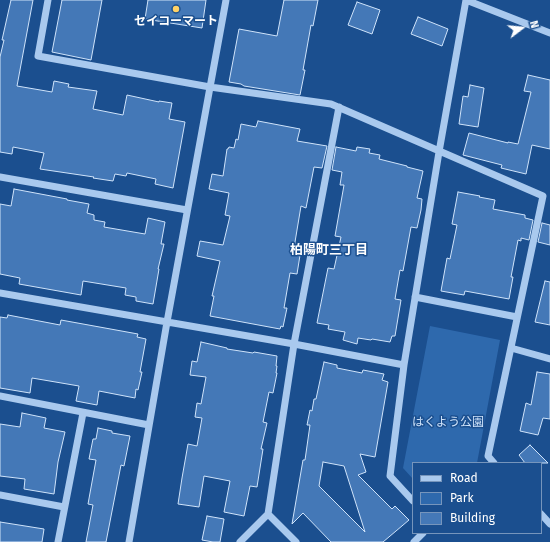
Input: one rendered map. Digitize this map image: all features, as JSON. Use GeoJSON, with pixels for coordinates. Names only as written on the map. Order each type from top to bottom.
{"type":"FeatureCollection","features":[{"type":"Feature","properties":{"kind":"street"},"geometry":{"type":"LineString","coordinates":[[48,0],[38,56],[210,87],[331,104],[543,196],[488,456],[493,462]]}},
{"type":"Feature","properties":{"kind":"street"},"geometry":{"type":"LineString","coordinates":[[129,542],[187,210],[226,0]]}},
{"type":"Feature","properties":{"kind":"street"},"geometry":{"type":"LineString","coordinates":[[412,501],[390,476],[404,366],[415,297],[466,0],[550,33]]}},
{"type":"Feature","properties":{"kind":"street"},"geometry":{"type":"LineString","coordinates":[[240,542],[268,514],[294,344],[339,107]]}},
{"type":"Feature","properties":{"kind":"street"},"geometry":{"type":"LineString","coordinates":[[0,177],[187,210]]}},
{"type":"Feature","properties":{"kind":"street"},"geometry":{"type":"LineString","coordinates":[[0,293],[294,344],[404,366]]}},
{"type":"Feature","properties":{"kind":"street"},"geometry":{"type":"LineString","coordinates":[[415,297],[518,317]]}},
{"type":"Feature","properties":{"kind":"street"},"geometry":{"type":"LineString","coordinates":[[511,348],[550,359]]}},
{"type":"Feature","properties":{"kind":"street"},"geometry":{"type":"LineString","coordinates":[[0,396],[149,425]]}},
{"type":"Feature","properties":{"kind":"street"},"geometry":{"type":"LineString","coordinates":[[58,542],[83,413]]}},
{"type":"Feature","properties":{"kind":"street"},"geometry":{"type":"LineString","coordinates":[[0,495],[64,507]]}},
{"type":"Feature","properties":{"kind":"street"},"geometry":{"type":"LineString","coordinates":[[268,514],[296,542]]}},
{"type":"Feature","properties":{"kind":"street"},"geometry":{"type":"LineString","coordinates":[[542,515],[550,524]]}},
{"type":"Feature","properties":{"kind":"street"},"geometry":{"type":"LineString","coordinates":[[414,542],[422,534]]}},
{"type":"Feature","properties":{"kind":"green space","name":"はくよう公園"},"geometry":{"type":"Polygon","coordinates":[[[430,326],[500,340],[477,462],[412,462],[412,478],[403,468],[430,326]]]}},
{"type":"Feature","properties":{"kind":"building"},"geometry":{"type":"Polygon","coordinates":[[[11,0],[33,0],[17,86],[52,92],[54,81],[69,84],[68,87],[97,91],[93,109],[123,115],[127,95],[159,102],[172,103],[169,119],[185,122],[173,188],[155,184],[156,179],[127,173],[126,176],[115,174],[113,181],[40,169],[44,153],[13,147],[12,154],[0,152],[0,57],[4,40],[2,40],[11,0]]]}},
{"type":"Feature","properties":{"kind":"building"},"geometry":{"type":"Polygon","coordinates":[[[62,0],[102,0],[91,60],[52,52],[62,0]]]}},
{"type":"Feature","properties":{"kind":"building","name":"セイコーマート"},"geometry":{"type":"Polygon","coordinates":[[[148,0],[206,0],[202,28],[145,19],[148,0]]]}},
{"type":"Feature","properties":{"kind":"building"},"geometry":{"type":"Polygon","coordinates":[[[284,0],[318,0],[313,26],[311,25],[300,95],[244,86],[229,82],[239,29],[277,36],[284,0]]]}},
{"type":"Feature","properties":{"kind":"building"},"geometry":{"type":"Polygon","coordinates":[[[357,2],[380,10],[372,34],[348,25],[357,2]]]}},
{"type":"Feature","properties":{"kind":"building"},"geometry":{"type":"Polygon","coordinates":[[[418,17],[448,29],[442,46],[411,34],[418,17]]]}},
{"type":"Feature","properties":{"kind":"building"},"geometry":{"type":"Polygon","coordinates":[[[528,75],[550,80],[550,149],[532,145],[526,174],[501,168],[502,165],[463,155],[469,133],[508,143],[518,144],[531,92],[524,91],[528,75]]]}},
{"type":"Feature","properties":{"kind":"building"},"geometry":{"type":"Polygon","coordinates":[[[470,85],[484,88],[478,127],[459,124],[463,96],[468,97],[470,85]]]}},
{"type":"Feature","properties":{"kind":"building"},"geometry":{"type":"Polygon","coordinates":[[[258,121],[300,129],[297,141],[327,146],[322,168],[314,167],[306,208],[301,206],[294,248],[301,249],[297,274],[290,273],[284,308],[287,308],[283,327],[281,326],[280,329],[210,316],[214,296],[212,296],[220,261],[197,256],[200,241],[223,245],[230,216],[225,215],[229,193],[209,189],[212,174],[223,176],[227,149],[229,147],[234,148],[236,139],[238,140],[241,124],[256,127],[258,121]]]}},
{"type":"Feature","properties":{"kind":"building"},"geometry":{"type":"Polygon","coordinates":[[[336,147],[356,151],[357,147],[370,149],[369,153],[380,155],[379,159],[423,171],[417,198],[422,199],[421,210],[417,228],[411,227],[403,271],[400,270],[395,299],[401,300],[395,336],[392,336],[390,342],[358,338],[357,344],[343,340],[345,332],[328,329],[329,325],[317,323],[328,268],[334,269],[341,237],[335,236],[344,185],[340,185],[342,172],[332,170],[336,147]]]}},
{"type":"Feature","properties":{"kind":"building"},"geometry":{"type":"Polygon","coordinates":[[[14,189],[89,204],[87,213],[94,215],[94,220],[105,222],[104,227],[145,234],[148,218],[165,222],[161,244],[164,244],[158,269],[153,304],[136,301],[136,297],[125,295],[126,288],[83,281],[81,295],[19,284],[20,278],[0,274],[0,204],[11,206],[14,189]]]}},
{"type":"Feature","properties":{"kind":"building"},"geometry":{"type":"Polygon","coordinates":[[[458,192],[495,200],[493,209],[525,215],[525,218],[533,220],[529,240],[521,238],[521,241],[518,240],[511,277],[513,277],[509,299],[465,291],[464,295],[441,291],[447,258],[450,259],[457,225],[452,224],[458,192]]]}},
{"type":"Feature","properties":{"kind":"building"},"geometry":{"type":"Polygon","coordinates":[[[542,223],[550,225],[550,245],[538,242],[542,223]]]}},
{"type":"Feature","properties":{"kind":"building"},"geometry":{"type":"Polygon","coordinates":[[[545,281],[550,282],[550,325],[535,322],[545,281]]]}},
{"type":"Feature","properties":{"kind":"building"},"geometry":{"type":"Polygon","coordinates":[[[8,315],[60,325],[61,320],[138,334],[137,337],[146,339],[140,372],[142,372],[138,390],[136,389],[135,398],[99,391],[97,405],[76,401],[79,386],[32,378],[30,393],[0,388],[0,317],[7,318],[8,315]]]}},
{"type":"Feature","properties":{"kind":"building"},"geometry":{"type":"Polygon","coordinates":[[[201,342],[227,349],[277,356],[277,373],[273,393],[269,392],[263,422],[267,423],[261,449],[263,449],[257,487],[250,486],[244,516],[224,512],[230,481],[204,476],[199,507],[178,504],[188,444],[197,446],[202,418],[195,417],[197,403],[201,404],[206,377],[190,375],[192,361],[197,362],[201,342]]]}},
{"type":"Feature","properties":{"kind":"building"},"geometry":{"type":"Polygon","coordinates":[[[324,362],[337,365],[337,368],[362,373],[363,370],[384,374],[382,380],[388,382],[375,457],[360,454],[366,472],[358,475],[392,509],[395,506],[409,520],[383,542],[331,542],[303,513],[292,524],[303,460],[305,460],[310,425],[307,425],[310,410],[312,411],[314,399],[316,399],[324,362]],[[323,462],[319,486],[365,532],[344,466],[323,462]]]}},
{"type":"Feature","properties":{"kind":"building"},"geometry":{"type":"Polygon","coordinates":[[[537,372],[550,374],[550,419],[543,418],[538,435],[520,431],[526,403],[531,405],[537,372]]]}},
{"type":"Feature","properties":{"kind":"building"},"geometry":{"type":"Polygon","coordinates":[[[22,413],[46,418],[44,428],[65,432],[58,462],[54,494],[24,489],[25,479],[0,476],[0,424],[20,427],[22,413]]]}},
{"type":"Feature","properties":{"kind":"building"},"geometry":{"type":"Polygon","coordinates":[[[98,428],[112,431],[112,433],[130,436],[124,466],[121,465],[106,542],[86,542],[93,505],[88,504],[96,460],[89,459],[93,439],[96,439],[98,428]]]}},
{"type":"Feature","properties":{"kind":"building"},"geometry":{"type":"Polygon","coordinates":[[[530,445],[548,463],[524,462],[519,455],[530,445]]]}},
{"type":"Feature","properties":{"kind":"building"},"geometry":{"type":"Polygon","coordinates":[[[207,516],[224,519],[220,542],[202,540],[207,516]]]}},
{"type":"Feature","properties":{"kind":"building"},"geometry":{"type":"Polygon","coordinates":[[[0,522],[44,529],[42,542],[0,542],[0,522]]]}},
{"type":"Feature","properties":{"kind":"place","name":"セイコーマート"},"geometry":{"type":"Point","coordinates":[176,9]}},
{"type":"Feature","properties":{"kind":"district","name":"柏陽町三丁目"},"geometry":{"type":"Point","coordinates":[329,250]}}]}
